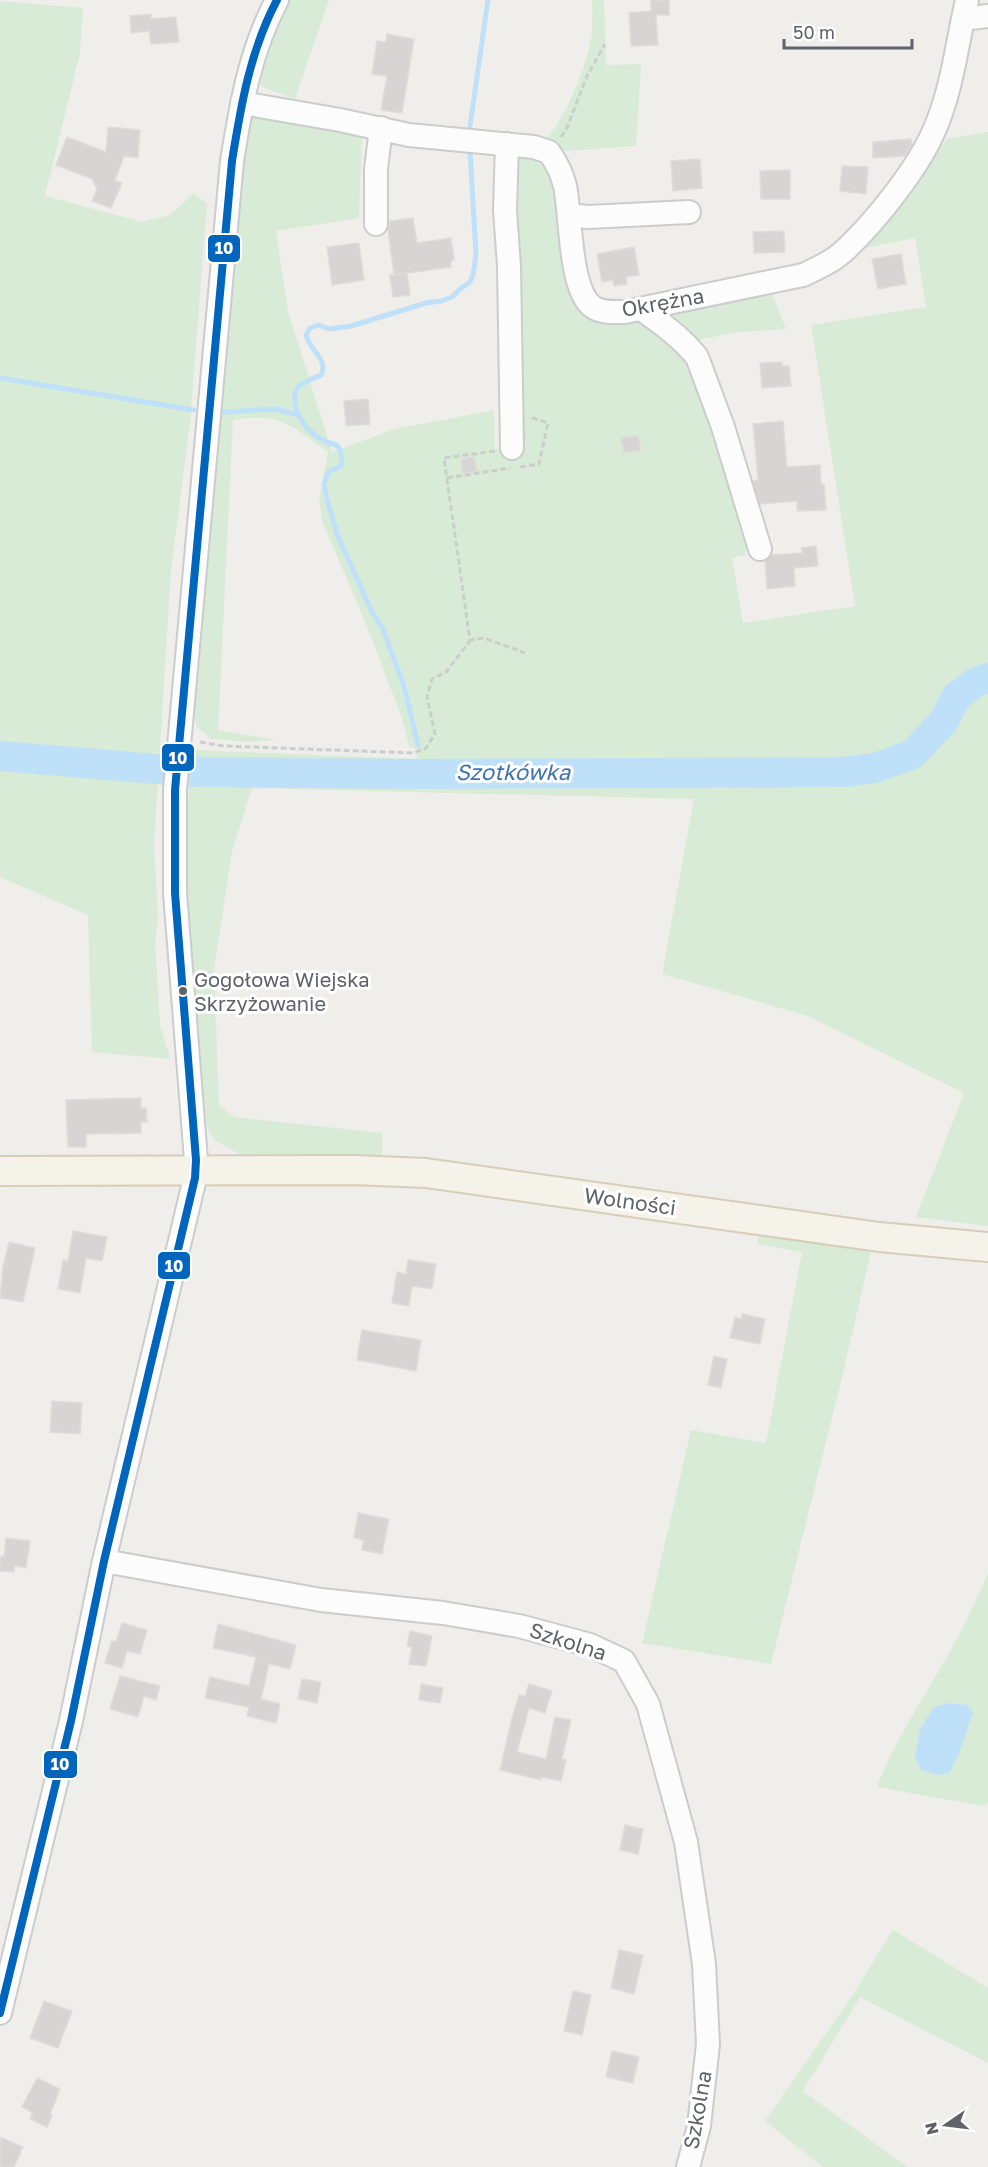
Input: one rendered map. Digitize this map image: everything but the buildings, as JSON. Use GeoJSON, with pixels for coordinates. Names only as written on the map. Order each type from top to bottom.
{"type":"FeatureCollection","features":[{"type":"Feature","properties":{"kind":"main road","name":"Wolności"},"geometry":{"type":"LineString","coordinates":[[0,1171],[353,1170],[426,1173],[879,1237],[988,1247]]}},
{"type":"Feature","properties":{"kind":"street"},"geometry":{"type":"LineString","coordinates":[[0,2013],[71,1721],[104,1561],[191,1200],[196,1170],[175,893],[176,790],[227,203],[242,103],[256,47],[277,0]]}},
{"type":"Feature","properties":{"kind":"street"},"geometry":{"type":"LineString","coordinates":[[965,10],[988,16]]}},
{"type":"Feature","properties":{"kind":"street","name":"Okrężna"},"geometry":{"type":"LineString","coordinates":[[549,152],[558,166],[565,185],[575,268],[581,293],[593,307],[610,312],[641,309],[803,275],[846,250],[889,200],[915,165],[934,132],[948,85],[965,10]]}},
{"type":"Feature","properties":{"kind":"street"},"geometry":{"type":"LineString","coordinates":[[242,103],[410,135],[534,147],[549,152]]}},
{"type":"Feature","properties":{"kind":"street"},"geometry":{"type":"LineString","coordinates":[[376,224],[376,169],[381,129]]}},
{"type":"Feature","properties":{"kind":"street"},"geometry":{"type":"LineString","coordinates":[[507,144],[506,210],[512,448]]}},
{"type":"Feature","properties":{"kind":"street"},"geometry":{"type":"LineString","coordinates":[[569,215],[588,218],[689,212]]}},
{"type":"Feature","properties":{"kind":"street"},"geometry":{"type":"LineString","coordinates":[[641,309],[670,331],[697,357],[723,427],[760,549]]}},
{"type":"Feature","properties":{"kind":"street","name":"Szkolna"},"geometry":{"type":"LineString","coordinates":[[104,1561],[321,1600],[443,1613],[519,1626],[590,1645],[624,1661],[648,1704],[686,1842],[704,1964],[708,2044],[699,2126],[688,2167]]}},
{"type":"Feature","properties":{"kind":"path"},"geometry":{"type":"LineString","coordinates":[[549,152],[566,130],[587,76],[605,44]]}},
{"type":"Feature","properties":{"kind":"path"},"geometry":{"type":"LineString","coordinates":[[447,478],[539,464],[548,423],[527,416],[528,426]]}},
{"type":"Feature","properties":{"kind":"path"},"geometry":{"type":"LineString","coordinates":[[180,744],[412,753],[426,748],[435,734],[427,698],[432,679],[446,672],[470,640],[444,458],[512,448]]}},
{"type":"Feature","properties":{"kind":"path"},"geometry":{"type":"LineString","coordinates":[[470,640],[484,638],[525,653]]}},
{"type":"Feature","properties":{"kind":"green space"},"geometry":{"type":"Polygon","coordinates":[[[289,0],[329,0],[295,99],[260,86],[274,26],[289,0]]]}},
{"type":"Feature","properties":{"kind":"green space"},"geometry":{"type":"Polygon","coordinates":[[[592,0],[604,0],[606,65],[641,64],[636,146],[565,151],[545,140],[561,119],[581,75],[592,33],[592,0]]]}},
{"type":"Feature","properties":{"kind":"green space"},"geometry":{"type":"Polygon","coordinates":[[[0,1],[83,8],[80,53],[45,196],[142,222],[170,215],[194,193],[207,204],[190,423],[171,570],[154,845],[158,918],[155,945],[160,1026],[170,1059],[92,1052],[88,915],[0,877],[0,1]]]}},
{"type":"Feature","properties":{"kind":"green space"},"geometry":{"type":"Polygon","coordinates":[[[253,111],[362,132],[359,218],[276,231],[288,311],[332,452],[395,429],[494,410],[495,449],[521,444],[514,154],[546,157],[596,317],[772,293],[786,329],[738,332],[697,340],[660,314],[642,324],[678,345],[695,370],[749,534],[745,555],[732,558],[743,623],[855,606],[811,325],[926,307],[915,238],[855,250],[947,139],[988,132],[988,1226],[916,1217],[964,1093],[808,1016],[662,974],[694,799],[252,788],[232,852],[214,970],[219,1105],[234,1117],[382,1133],[382,1157],[241,1155],[214,1140],[207,1126],[199,1065],[183,846],[193,750],[417,759],[417,749],[409,746],[402,718],[365,621],[322,521],[319,500],[328,452],[295,428],[285,423],[262,418],[233,420],[218,730],[277,740],[249,742],[211,739],[196,726],[193,701],[245,143],[253,111]]]}},
{"type":"Feature","properties":{"kind":"green space"},"geometry":{"type":"Polygon","coordinates":[[[760,1233],[871,1252],[771,1664],[642,1643],[691,1430],[766,1443],[802,1252],[757,1244],[760,1233]]]}},
{"type":"Feature","properties":{"kind":"green space"},"geometry":{"type":"Polygon","coordinates":[[[988,1573],[988,1802],[983,1806],[877,1787],[900,1738],[957,1639],[988,1573]]]}},
{"type":"Feature","properties":{"kind":"green space"},"geometry":{"type":"Polygon","coordinates":[[[893,1930],[988,1988],[988,2063],[860,1997],[803,2091],[907,2167],[823,2167],[765,2121],[850,1999],[893,1930]]]}},
{"type":"Feature","properties":{"kind":"water"},"geometry":{"type":"Polygon","coordinates":[[[950,1703],[967,1705],[973,1712],[958,1757],[949,1773],[938,1775],[921,1770],[915,1757],[920,1729],[934,1707],[950,1703]]]}},
{"type":"Feature","properties":{"kind":"waterway"},"geometry":{"type":"LineString","coordinates":[[469,133],[488,0]]}},
{"type":"Feature","properties":{"kind":"waterway"},"geometry":{"type":"LineString","coordinates":[[418,745],[404,686],[383,629],[371,610],[337,534],[327,499],[324,484],[330,471],[341,466],[341,452],[336,445],[320,439],[303,424],[296,407],[295,393],[300,385],[321,375],[323,369],[321,359],[306,335],[310,328],[319,325],[329,329],[351,326],[426,303],[441,301],[452,297],[470,282],[476,255],[470,150]]}},
{"type":"Feature","properties":{"kind":"waterway"},"geometry":{"type":"LineString","coordinates":[[0,378],[194,410]]}},
{"type":"Feature","properties":{"kind":"waterway"},"geometry":{"type":"LineString","coordinates":[[224,412],[275,409],[298,415]]}},
{"type":"Feature","properties":{"kind":"waterway","name":"Szotkówka"},"geometry":{"type":"LineString","coordinates":[[0,756],[191,772],[424,774],[843,772],[875,768],[913,754],[944,721],[956,697],[976,682],[988,678]]}},
{"type":"Feature","properties":{"kind":"waterway","name":"Szotkówka"},"geometry":{"type":"LineString","coordinates":[[423,769],[424,774]]}},
{"type":"Feature","properties":{"kind":"transit line","name":"10"},"geometry":{"type":"LineString","coordinates":[[0,2013],[71,1721],[104,1561],[195,1178],[196,1160],[175,893],[175,790],[232,161],[253,59],[277,0]]}},
{"type":"Feature","properties":{"kind":"place","name":"Gogołowa Wiejska Skrzyżowanie"},"geometry":{"type":"Point","coordinates":[183,991]}}]}
